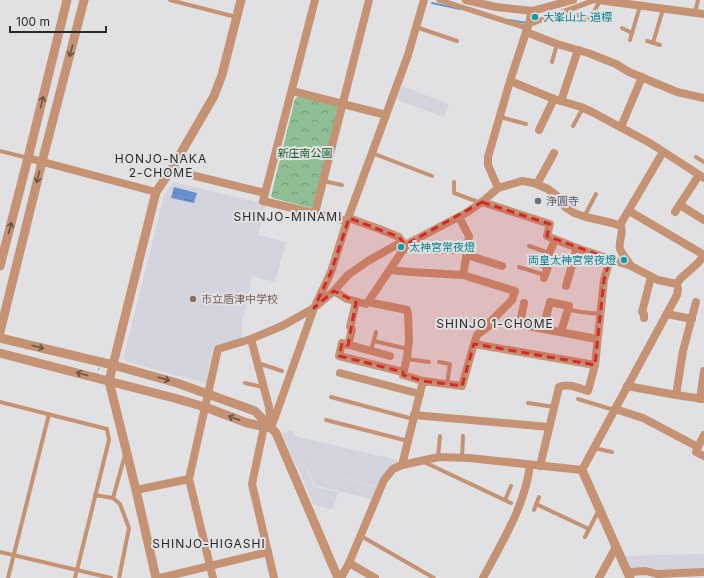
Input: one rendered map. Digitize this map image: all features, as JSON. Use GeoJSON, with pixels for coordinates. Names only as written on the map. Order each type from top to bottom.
{"type":"FeatureCollection","features":[{"type":"Feature","properties":{"kind":"street"},"geometry":{"type":"LineString","coordinates":[[0,266],[67,0]]}},
{"type":"Feature","properties":{"kind":"street"},"geometry":{"type":"LineString","coordinates":[[0,332],[84,0]]}},
{"type":"Feature","properties":{"kind":"street"},"geometry":{"type":"LineString","coordinates":[[156,578],[127,451],[109,381],[116,363],[156,192],[171,170],[214,96],[222,75],[240,0]]}},
{"type":"Feature","properties":{"kind":"street"},"geometry":{"type":"LineString","coordinates":[[315,0],[263,201],[348,220],[382,230],[394,235],[406,244]]}},
{"type":"Feature","properties":{"kind":"street"},"geometry":{"type":"LineString","coordinates":[[315,213],[369,0]]}},
{"type":"Feature","properties":{"kind":"street"},"geometry":{"type":"LineString","coordinates":[[274,578],[252,484],[268,427],[314,308],[331,272],[348,220],[408,54],[424,0]]}},
{"type":"Feature","properties":{"kind":"street"},"geometry":{"type":"LineString","coordinates":[[439,0],[528,28],[557,44],[588,53],[616,64],[629,72],[677,92],[703,96]]}},
{"type":"Feature","properties":{"kind":"street"},"geometry":{"type":"LineString","coordinates":[[466,0],[496,7],[532,11],[573,0]]}},
{"type":"Feature","properties":{"kind":"street"},"geometry":{"type":"LineString","coordinates":[[528,28],[533,23],[595,0]]}},
{"type":"Feature","properties":{"kind":"street"},"geometry":{"type":"LineString","coordinates":[[599,0],[704,14]]}},
{"type":"Feature","properties":{"kind":"street"},"geometry":{"type":"LineString","coordinates":[[498,188],[488,165],[488,157],[532,11]]}},
{"type":"Feature","properties":{"kind":"street"},"geometry":{"type":"LineString","coordinates":[[539,130],[558,100],[578,50]]}},
{"type":"Feature","properties":{"kind":"street"},"geometry":{"type":"LineString","coordinates":[[621,128],[642,77]]}},
{"type":"Feature","properties":{"kind":"street"},"geometry":{"type":"LineString","coordinates":[[510,81],[583,108],[650,143],[702,177],[677,208],[704,220]]}},
{"type":"Feature","properties":{"kind":"street"},"geometry":{"type":"LineString","coordinates":[[292,91],[386,114]]}},
{"type":"Feature","properties":{"kind":"street"},"geometry":{"type":"LineString","coordinates":[[620,225],[663,152]]}},
{"type":"Feature","properties":{"kind":"street"},"geometry":{"type":"LineString","coordinates":[[537,184],[554,153]]}},
{"type":"Feature","properties":{"kind":"street"},"geometry":{"type":"LineString","coordinates":[[28,158],[156,192]]}},
{"type":"Feature","properties":{"kind":"street"},"geometry":{"type":"LineString","coordinates":[[171,170],[265,193]]}},
{"type":"Feature","properties":{"kind":"street"},"geometry":{"type":"LineString","coordinates":[[213,578],[189,479],[218,349],[251,339],[284,325],[314,308],[334,291],[348,275],[368,261],[398,244],[406,244],[459,216],[481,202],[498,188],[522,181],[537,184],[548,190],[557,196],[566,207],[574,213],[584,217],[620,225],[623,231],[620,249],[631,266]]}},
{"type":"Feature","properties":{"kind":"street"},"geometry":{"type":"LineString","coordinates":[[481,202],[550,224],[547,236],[555,240],[631,266],[658,280],[677,284]]}},
{"type":"Feature","properties":{"kind":"street"},"geometry":{"type":"LineString","coordinates":[[582,470],[677,295],[677,284],[680,279],[701,265],[704,255],[629,211]]}},
{"type":"Feature","properties":{"kind":"street"},"geometry":{"type":"LineString","coordinates":[[459,216],[469,236],[463,275]]}},
{"type":"Feature","properties":{"kind":"street"},"geometry":{"type":"LineString","coordinates":[[544,276],[548,267],[544,265],[555,240]]}},
{"type":"Feature","properties":{"kind":"street"},"geometry":{"type":"LineString","coordinates":[[368,302],[406,244]]}},
{"type":"Feature","properties":{"kind":"street"},"geometry":{"type":"LineString","coordinates":[[566,286],[577,248]]}},
{"type":"Feature","properties":{"kind":"street"},"geometry":{"type":"LineString","coordinates":[[467,253],[502,266]]}},
{"type":"Feature","properties":{"kind":"street"},"geometry":{"type":"LineString","coordinates":[[540,466],[559,387],[563,385],[588,391],[595,365],[604,280],[610,260]]}},
{"type":"Feature","properties":{"kind":"street"},"geometry":{"type":"LineString","coordinates":[[390,270],[463,275],[515,290],[512,300],[490,322],[489,326],[477,335],[462,386],[423,381],[403,375],[403,372],[339,356],[342,343],[390,356]]}},
{"type":"Feature","properties":{"kind":"street"},"geometry":{"type":"LineString","coordinates":[[644,318],[644,314],[642,312],[651,277]]}},
{"type":"Feature","properties":{"kind":"street"},"geometry":{"type":"LineString","coordinates":[[334,291],[347,299],[356,302],[366,304],[368,302],[407,310],[409,333],[408,349],[403,372]]}},
{"type":"Feature","properties":{"kind":"street"},"geometry":{"type":"LineString","coordinates":[[348,345],[352,329],[350,327],[356,302]]}},
{"type":"Feature","properties":{"kind":"street"},"geometry":{"type":"LineString","coordinates":[[543,329],[550,302],[569,306],[561,332]]}},
{"type":"Feature","properties":{"kind":"street"},"geometry":{"type":"LineString","coordinates":[[676,395],[683,351],[696,302]]}},
{"type":"Feature","properties":{"kind":"street"},"geometry":{"type":"LineString","coordinates":[[524,303],[516,324],[597,339]]}},
{"type":"Feature","properties":{"kind":"street"},"geometry":{"type":"LineString","coordinates":[[667,314],[692,319]]}},
{"type":"Feature","properties":{"kind":"street"},"geometry":{"type":"LineString","coordinates":[[0,338],[116,363],[255,411],[268,427],[276,433],[340,578]]}},
{"type":"Feature","properties":{"kind":"street"},"geometry":{"type":"LineString","coordinates":[[251,339],[269,407],[268,427]]}},
{"type":"Feature","properties":{"kind":"street"},"geometry":{"type":"LineString","coordinates":[[474,344],[595,365]]}},
{"type":"Feature","properties":{"kind":"street"},"geometry":{"type":"LineString","coordinates":[[0,353],[174,398],[205,407],[247,423],[268,427]]}},
{"type":"Feature","properties":{"kind":"street"},"geometry":{"type":"LineString","coordinates":[[627,386],[702,399],[704,371]]}},
{"type":"Feature","properties":{"kind":"street"},"geometry":{"type":"LineString","coordinates":[[340,373],[420,394]]}},
{"type":"Feature","properties":{"kind":"street"},"geometry":{"type":"LineString","coordinates":[[402,465],[423,381]]}},
{"type":"Feature","properties":{"kind":"street"},"geometry":{"type":"LineString","coordinates":[[615,410],[643,418],[698,447]]}},
{"type":"Feature","properties":{"kind":"street"},"geometry":{"type":"LineString","coordinates":[[414,417],[549,427]]}},
{"type":"Feature","properties":{"kind":"street"},"geometry":{"type":"LineString","coordinates":[[704,435],[696,452],[704,456]]}},
{"type":"Feature","properties":{"kind":"street"},"geometry":{"type":"LineString","coordinates":[[340,578],[349,564],[384,480],[393,469],[402,465],[438,457],[582,470]]}},
{"type":"Feature","properties":{"kind":"street"},"geometry":{"type":"LineString","coordinates":[[483,578],[503,542],[519,506],[527,481],[530,465]]}},
{"type":"Feature","properties":{"kind":"street"},"geometry":{"type":"LineString","coordinates":[[582,470],[629,575],[646,571],[657,574],[704,572]]}},
{"type":"Feature","properties":{"kind":"street"},"geometry":{"type":"LineString","coordinates":[[136,490],[189,479]]}},
{"type":"Feature","properties":{"kind":"street"},"geometry":{"type":"LineString","coordinates":[[599,578],[616,547]]}},
{"type":"Feature","properties":{"kind":"street"},"geometry":{"type":"LineString","coordinates":[[160,578],[268,552]]}},
{"type":"Feature","properties":{"kind":"street"},"geometry":{"type":"LineString","coordinates":[[349,564],[373,578]]}},
{"type":"Feature","properties":{"kind":"lane"},"geometry":{"type":"LineString","coordinates":[[170,0],[236,17]]}},
{"type":"Feature","properties":{"kind":"lane"},"geometry":{"type":"LineString","coordinates":[[577,14],[589,20],[599,0]]}},
{"type":"Feature","properties":{"kind":"lane"},"geometry":{"type":"LineString","coordinates":[[695,13],[698,0]]}},
{"type":"Feature","properties":{"kind":"lane"},"geometry":{"type":"LineString","coordinates":[[630,40],[640,6]]}},
{"type":"Feature","properties":{"kind":"lane"},"geometry":{"type":"LineString","coordinates":[[653,43],[663,9]]}},
{"type":"Feature","properties":{"kind":"lane"},"geometry":{"type":"LineString","coordinates":[[416,26],[457,41]]}},
{"type":"Feature","properties":{"kind":"lane"},"geometry":{"type":"LineString","coordinates":[[622,28],[632,33]]}},
{"type":"Feature","properties":{"kind":"lane"},"geometry":{"type":"LineString","coordinates":[[647,41],[660,45]]}},
{"type":"Feature","properties":{"kind":"lane"},"geometry":{"type":"LineString","coordinates":[[552,62],[557,44]]}},
{"type":"Feature","properties":{"kind":"lane"},"geometry":{"type":"LineString","coordinates":[[573,126],[583,108]]}},
{"type":"Feature","properties":{"kind":"lane"},"geometry":{"type":"LineString","coordinates":[[499,117],[526,124]]}},
{"type":"Feature","properties":{"kind":"lane"},"geometry":{"type":"LineString","coordinates":[[0,151],[28,158]]}},
{"type":"Feature","properties":{"kind":"lane"},"geometry":{"type":"LineString","coordinates":[[372,153],[432,176]]}},
{"type":"Feature","properties":{"kind":"lane"},"geometry":{"type":"LineString","coordinates":[[696,157],[704,162]]}},
{"type":"Feature","properties":{"kind":"lane"},"geometry":{"type":"LineString","coordinates":[[324,181],[342,185]]}},
{"type":"Feature","properties":{"kind":"lane"},"geometry":{"type":"LineString","coordinates":[[454,182],[454,193],[481,202]]}},
{"type":"Feature","properties":{"kind":"lane"},"geometry":{"type":"LineString","coordinates":[[584,217],[596,194]]}},
{"type":"Feature","properties":{"kind":"lane"},"geometry":{"type":"LineString","coordinates":[[529,246],[549,253]]}},
{"type":"Feature","properties":{"kind":"lane"},"geometry":{"type":"LineString","coordinates":[[436,252],[453,252],[459,250],[467,253]]}},
{"type":"Feature","properties":{"kind":"lane"},"geometry":{"type":"LineString","coordinates":[[519,267],[544,276]]}},
{"type":"Feature","properties":{"kind":"lane"},"geometry":{"type":"LineString","coordinates":[[571,310],[601,314]]}},
{"type":"Feature","properties":{"kind":"lane"},"geometry":{"type":"LineString","coordinates":[[372,347],[376,332]]}},
{"type":"Feature","properties":{"kind":"lane"},"geometry":{"type":"LineString","coordinates":[[374,341],[408,349]]}},
{"type":"Feature","properties":{"kind":"lane"},"geometry":{"type":"LineString","coordinates":[[407,359],[429,362]]}},
{"type":"Feature","properties":{"kind":"lane"},"geometry":{"type":"LineString","coordinates":[[440,362],[450,364],[447,384]]}},
{"type":"Feature","properties":{"kind":"lane"},"geometry":{"type":"LineString","coordinates":[[257,363],[282,371]]}},
{"type":"Feature","properties":{"kind":"lane"},"geometry":{"type":"LineString","coordinates":[[245,383],[263,387]]}},
{"type":"Feature","properties":{"kind":"lane"},"geometry":{"type":"LineString","coordinates":[[331,397],[414,417]]}},
{"type":"Feature","properties":{"kind":"lane"},"geometry":{"type":"LineString","coordinates":[[578,399],[615,410]]}},
{"type":"Feature","properties":{"kind":"lane"},"geometry":{"type":"LineString","coordinates":[[0,402],[107,429],[109,440],[74,578]]}},
{"type":"Feature","properties":{"kind":"lane"},"geometry":{"type":"LineString","coordinates":[[528,403],[554,407]]}},
{"type":"Feature","properties":{"kind":"lane"},"geometry":{"type":"LineString","coordinates":[[8,578],[49,414]]}},
{"type":"Feature","properties":{"kind":"lane"},"geometry":{"type":"LineString","coordinates":[[326,420],[408,441]]}},
{"type":"Feature","properties":{"kind":"lane"},"geometry":{"type":"LineString","coordinates":[[438,457],[440,436]]}},
{"type":"Feature","properties":{"kind":"lane"},"geometry":{"type":"LineString","coordinates":[[462,458],[463,436]]}},
{"type":"Feature","properties":{"kind":"lane"},"geometry":{"type":"LineString","coordinates":[[594,448],[612,452]]}},
{"type":"Feature","properties":{"kind":"lane"},"geometry":{"type":"LineString","coordinates":[[112,498],[127,451]]}},
{"type":"Feature","properties":{"kind":"lane"},"geometry":{"type":"LineString","coordinates":[[422,461],[511,503]]}},
{"type":"Feature","properties":{"kind":"lane"},"geometry":{"type":"LineString","coordinates":[[504,500],[511,486]]}},
{"type":"Feature","properties":{"kind":"lane"},"geometry":{"type":"LineString","coordinates":[[95,495],[112,498],[120,504],[129,528],[119,578]]}},
{"type":"Feature","properties":{"kind":"lane"},"geometry":{"type":"LineString","coordinates":[[534,510],[539,497]]}},
{"type":"Feature","properties":{"kind":"lane"},"geometry":{"type":"LineString","coordinates":[[536,504],[589,529]]}},
{"type":"Feature","properties":{"kind":"lane"},"geometry":{"type":"LineString","coordinates":[[585,537],[599,509]]}},
{"type":"Feature","properties":{"kind":"lane"},"geometry":{"type":"LineString","coordinates":[[361,536],[434,578]]}},
{"type":"Feature","properties":{"kind":"lane"},"geometry":{"type":"LineString","coordinates":[[0,552],[110,578]]}},
{"type":"Feature","properties":{"kind":"path"},"geometry":{"type":"LineString","coordinates":[[95,382],[102,358],[116,363]]}},
{"type":"Feature","properties":{"kind":"highlighted area"},"geometry":{"type":"Polygon","coordinates":[[[482,202],[550,224],[547,236],[610,259],[604,280],[595,365],[474,344],[462,386],[423,381],[403,375],[403,372],[339,356],[342,343],[348,345],[356,302],[334,291],[314,308],[331,272],[349,218],[399,237],[405,245],[482,202]]]}},
{"type":"Feature","properties":{"kind":"shaded area"},"geometry":{"type":"Polygon","coordinates":[[[402,86],[449,104],[444,117],[397,100],[402,86]]]}},
{"type":"Feature","properties":{"kind":"shaded area","name":"市立盾津中学校"},"geometry":{"type":"Polygon","coordinates":[[[173,182],[266,204],[258,235],[286,242],[275,282],[252,276],[244,316],[242,316],[242,338],[213,346],[206,383],[127,362],[124,356],[164,195],[173,182]]]}},
{"type":"Feature","properties":{"kind":"shaded area"},"geometry":{"type":"Polygon","coordinates":[[[292,430],[294,436],[398,460],[378,487],[308,469],[305,463],[296,466],[282,433],[292,430]]]}},
{"type":"Feature","properties":{"kind":"shaded area"},"geometry":{"type":"Polygon","coordinates":[[[305,464],[313,486],[338,492],[333,510],[313,504],[298,467],[305,464]]]}},
{"type":"Feature","properties":{"kind":"shaded area"},"geometry":{"type":"Polygon","coordinates":[[[308,469],[378,488],[374,500],[314,485],[308,469]]]}},
{"type":"Feature","properties":{"kind":"shaded area"},"geometry":{"type":"Polygon","coordinates":[[[704,554],[704,571],[631,571],[625,556],[704,554]]]}},
{"type":"Feature","properties":{"kind":"green space","name":"新庄南公園"},"geometry":{"type":"Polygon","coordinates":[[[299,96],[337,106],[340,110],[315,206],[311,208],[273,198],[271,196],[295,99],[299,96]]]}},
{"type":"Feature","properties":{"kind":"water"},"geometry":{"type":"Polygon","coordinates":[[[174,187],[197,193],[194,203],[171,198],[174,187]]]}},
{"type":"Feature","properties":{"kind":"waterway"},"geometry":{"type":"LineString","coordinates":[[432,3],[460,9]]}},
{"type":"Feature","properties":{"kind":"waterway"},"geometry":{"type":"LineString","coordinates":[[509,20],[527,23]]}},
{"type":"Feature","properties":{"kind":"place","name":"大峯山上 道標"},"geometry":{"type":"Point","coordinates":[535,17]}},
{"type":"Feature","properties":{"kind":"place","name":"浄圓寺"},"geometry":{"type":"Point","coordinates":[538,201]}},
{"type":"Feature","properties":{"kind":"place","name":"太神宮常夜燈"},"geometry":{"type":"Point","coordinates":[401,247]}},
{"type":"Feature","properties":{"kind":"place","name":"両皇太神宮常夜燈"},"geometry":{"type":"Point","coordinates":[624,260]}},
{"type":"Feature","properties":{"kind":"place","name":"市立盾津中学校"},"geometry":{"type":"Point","coordinates":[193,299]}},
{"type":"Feature","properties":{"kind":"district","name":"HONJO-NAKA 2-CHOME"},"geometry":{"type":"Point","coordinates":[161,165]}},
{"type":"Feature","properties":{"kind":"district","name":"SHINJO-MINAMI"},"geometry":{"type":"Point","coordinates":[288,216]}},
{"type":"Feature","properties":{"kind":"district","name":"SHINJO 1-CHOME"},"geometry":{"type":"Point","coordinates":[495,323]}},
{"type":"Feature","properties":{"kind":"district","name":"SHINJO-HIGASHI"},"geometry":{"type":"Point","coordinates":[209,543]}}]}
